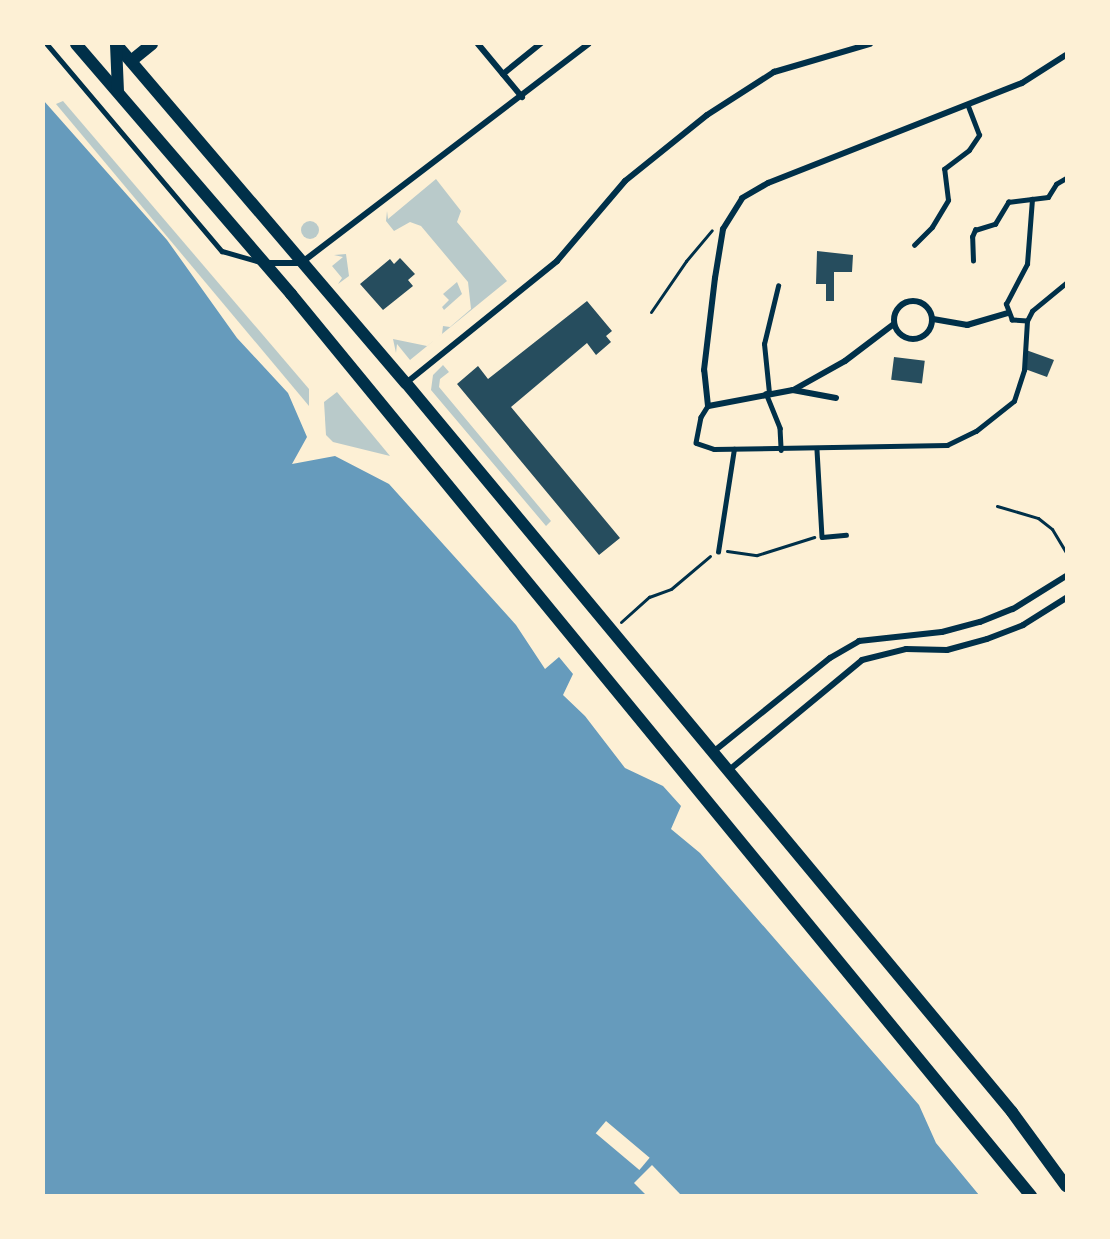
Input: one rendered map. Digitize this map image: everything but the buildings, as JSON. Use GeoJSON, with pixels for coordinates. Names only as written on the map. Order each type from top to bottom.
{"type":"FeatureCollection","features":[{"type":"Feature","properties":{"kind":"main road"},"geometry":{"type":"LineString","coordinates":[[76,44],[265,262],[1031,1196]]}},
{"type":"Feature","properties":{"kind":"main road"},"geometry":{"type":"LineString","coordinates":[[117,44],[118,91]]}},
{"type":"Feature","properties":{"kind":"main road"},"geometry":{"type":"LineString","coordinates":[[117,44],[301,263],[406,383],[1012,1112],[1066,1186]]}},
{"type":"Feature","properties":{"kind":"main road"},"geometry":{"type":"LineString","coordinates":[[131,61],[152,44]]}},
{"type":"Feature","properties":{"kind":"street"},"geometry":{"type":"LineString","coordinates":[[478,44],[522,97]]}},
{"type":"Feature","properties":{"kind":"street"},"geometry":{"type":"LineString","coordinates":[[503,74],[540,44]]}},
{"type":"Feature","properties":{"kind":"street"},"geometry":{"type":"LineString","coordinates":[[265,262],[301,263],[522,97],[588,44]]}},
{"type":"Feature","properties":{"kind":"street"},"geometry":{"type":"LineString","coordinates":[[406,383],[557,261],[625,181],[707,115],[774,72],[870,44]]}},
{"type":"Feature","properties":{"kind":"street"},"geometry":{"type":"LineString","coordinates":[[836,398],[793,390],[708,406],[704,370],[708,322],[723,230],[750,191],[1022,83],[1066,55]]}},
{"type":"Feature","properties":{"kind":"street"},"geometry":{"type":"LineString","coordinates":[[793,390],[845,361],[894,324],[897,309],[907,302],[918,302],[928,308],[933,319],[926,335],[913,340],[901,335],[894,324]]}},
{"type":"Feature","properties":{"kind":"street"},"geometry":{"type":"LineString","coordinates":[[933,319],[967,325],[1008,313]]}},
{"type":"Feature","properties":{"kind":"street"},"geometry":{"type":"LineString","coordinates":[[712,753],[830,658],[859,641],[942,632],[980,622],[1013,609],[1066,576]]}},
{"type":"Feature","properties":{"kind":"street"},"geometry":{"type":"LineString","coordinates":[[727,771],[862,660],[906,649],[946,650],[987,639],[1023,625],[1066,598]]}},
{"type":"Feature","properties":{"kind":"lane"},"geometry":{"type":"LineString","coordinates":[[47,44],[222,251],[265,262]]}},
{"type":"Feature","properties":{"kind":"lane"},"geometry":{"type":"LineString","coordinates":[[914,245],[932,227],[948,200],[944,169],[969,150],[979,135],[968,106]]}},
{"type":"Feature","properties":{"kind":"lane"},"geometry":{"type":"LineString","coordinates":[[974,261],[973,232],[995,224],[1008,202],[1052,195],[1056,184],[1066,178]]}},
{"type":"Feature","properties":{"kind":"lane"},"geometry":{"type":"LineString","coordinates":[[1027,321],[1012,320],[1006,304],[1027,264],[1032,199]]}},
{"type":"Feature","properties":{"kind":"lane"},"geometry":{"type":"LineString","coordinates":[[708,406],[701,417],[696,443],[714,449],[817,450],[935,447],[976,431],[1004,412],[1021,386],[1027,321],[1032,311],[1066,283]]}},
{"type":"Feature","properties":{"kind":"lane"},"geometry":{"type":"LineString","coordinates":[[778,286],[764,344],[768,393],[780,428],[781,450]]}},
{"type":"Feature","properties":{"kind":"lane"},"geometry":{"type":"LineString","coordinates":[[718,552],[734,449]]}},
{"type":"Feature","properties":{"kind":"lane"},"geometry":{"type":"LineString","coordinates":[[817,450],[822,537],[846,535]]}},
{"type":"Feature","properties":{"kind":"path"},"geometry":{"type":"LineString","coordinates":[[651,312],[700,242],[714,228],[723,230]]}},
{"type":"Feature","properties":{"kind":"path"},"geometry":{"type":"LineString","coordinates":[[998,506],[1038,518],[1052,529],[1066,552]]}},
{"type":"Feature","properties":{"kind":"path"},"geometry":{"type":"LineString","coordinates":[[611,631],[649,597],[671,589],[701,560],[718,552],[757,555],[822,537]]}},
{"type":"Feature","properties":{"kind":"shaded area"},"geometry":{"type":"Polygon","coordinates":[[[63,101],[309,389],[309,406],[56,104],[63,101]]]}},
{"type":"Feature","properties":{"kind":"shaded area"},"geometry":{"type":"Polygon","coordinates":[[[436,179],[461,211],[457,222],[507,281],[442,334],[443,326],[450,327],[471,309],[468,282],[421,226],[410,222],[394,231],[386,221],[387,211],[388,219],[436,179]]]}},
{"type":"Feature","properties":{"kind":"shaded area"},"geometry":{"type":"Polygon","coordinates":[[[310,221],[316,224],[319,230],[316,236],[310,239],[304,236],[301,230],[304,224],[310,221]]]}},
{"type":"Feature","properties":{"kind":"shaded area"},"geometry":{"type":"Polygon","coordinates":[[[346,254],[349,276],[338,284],[342,278],[332,266],[343,257],[334,255],[346,254]]]}},
{"type":"Feature","properties":{"kind":"shaded area"},"geometry":{"type":"Polygon","coordinates":[[[457,282],[462,294],[444,310],[442,307],[449,300],[443,294],[457,282]]]}},
{"type":"Feature","properties":{"kind":"shaded area"},"geometry":{"type":"Polygon","coordinates":[[[438,337],[410,360],[397,344],[396,353],[393,339],[427,346],[438,337]]]}},
{"type":"Feature","properties":{"kind":"shaded area"},"geometry":{"type":"Polygon","coordinates":[[[443,365],[449,372],[440,379],[439,387],[551,521],[546,526],[431,390],[433,375],[443,365]]]}},
{"type":"Feature","properties":{"kind":"shaded area"},"geometry":{"type":"Polygon","coordinates":[[[337,392],[390,456],[333,442],[326,435],[324,402],[337,392]]]}},
{"type":"Feature","properties":{"kind":"water"},"geometry":{"type":"Polygon","coordinates":[[[44,101],[167,240],[237,338],[288,393],[307,437],[292,464],[335,456],[389,484],[516,625],[545,669],[559,657],[573,674],[563,695],[585,716],[625,768],[663,786],[681,806],[671,829],[700,853],[919,1105],[936,1143],[979,1195],[44,1195],[44,101]]]}},
{"type":"Feature","properties":{"kind":"pier"},"geometry":{"type":"Polygon","coordinates":[[[606,1121],[650,1158],[639,1170],[596,1133],[606,1121]]]}},
{"type":"Feature","properties":{"kind":"pier"},"geometry":{"type":"Polygon","coordinates":[[[652,1165],[681,1195],[646,1195],[634,1183],[652,1165]]]}}]}
